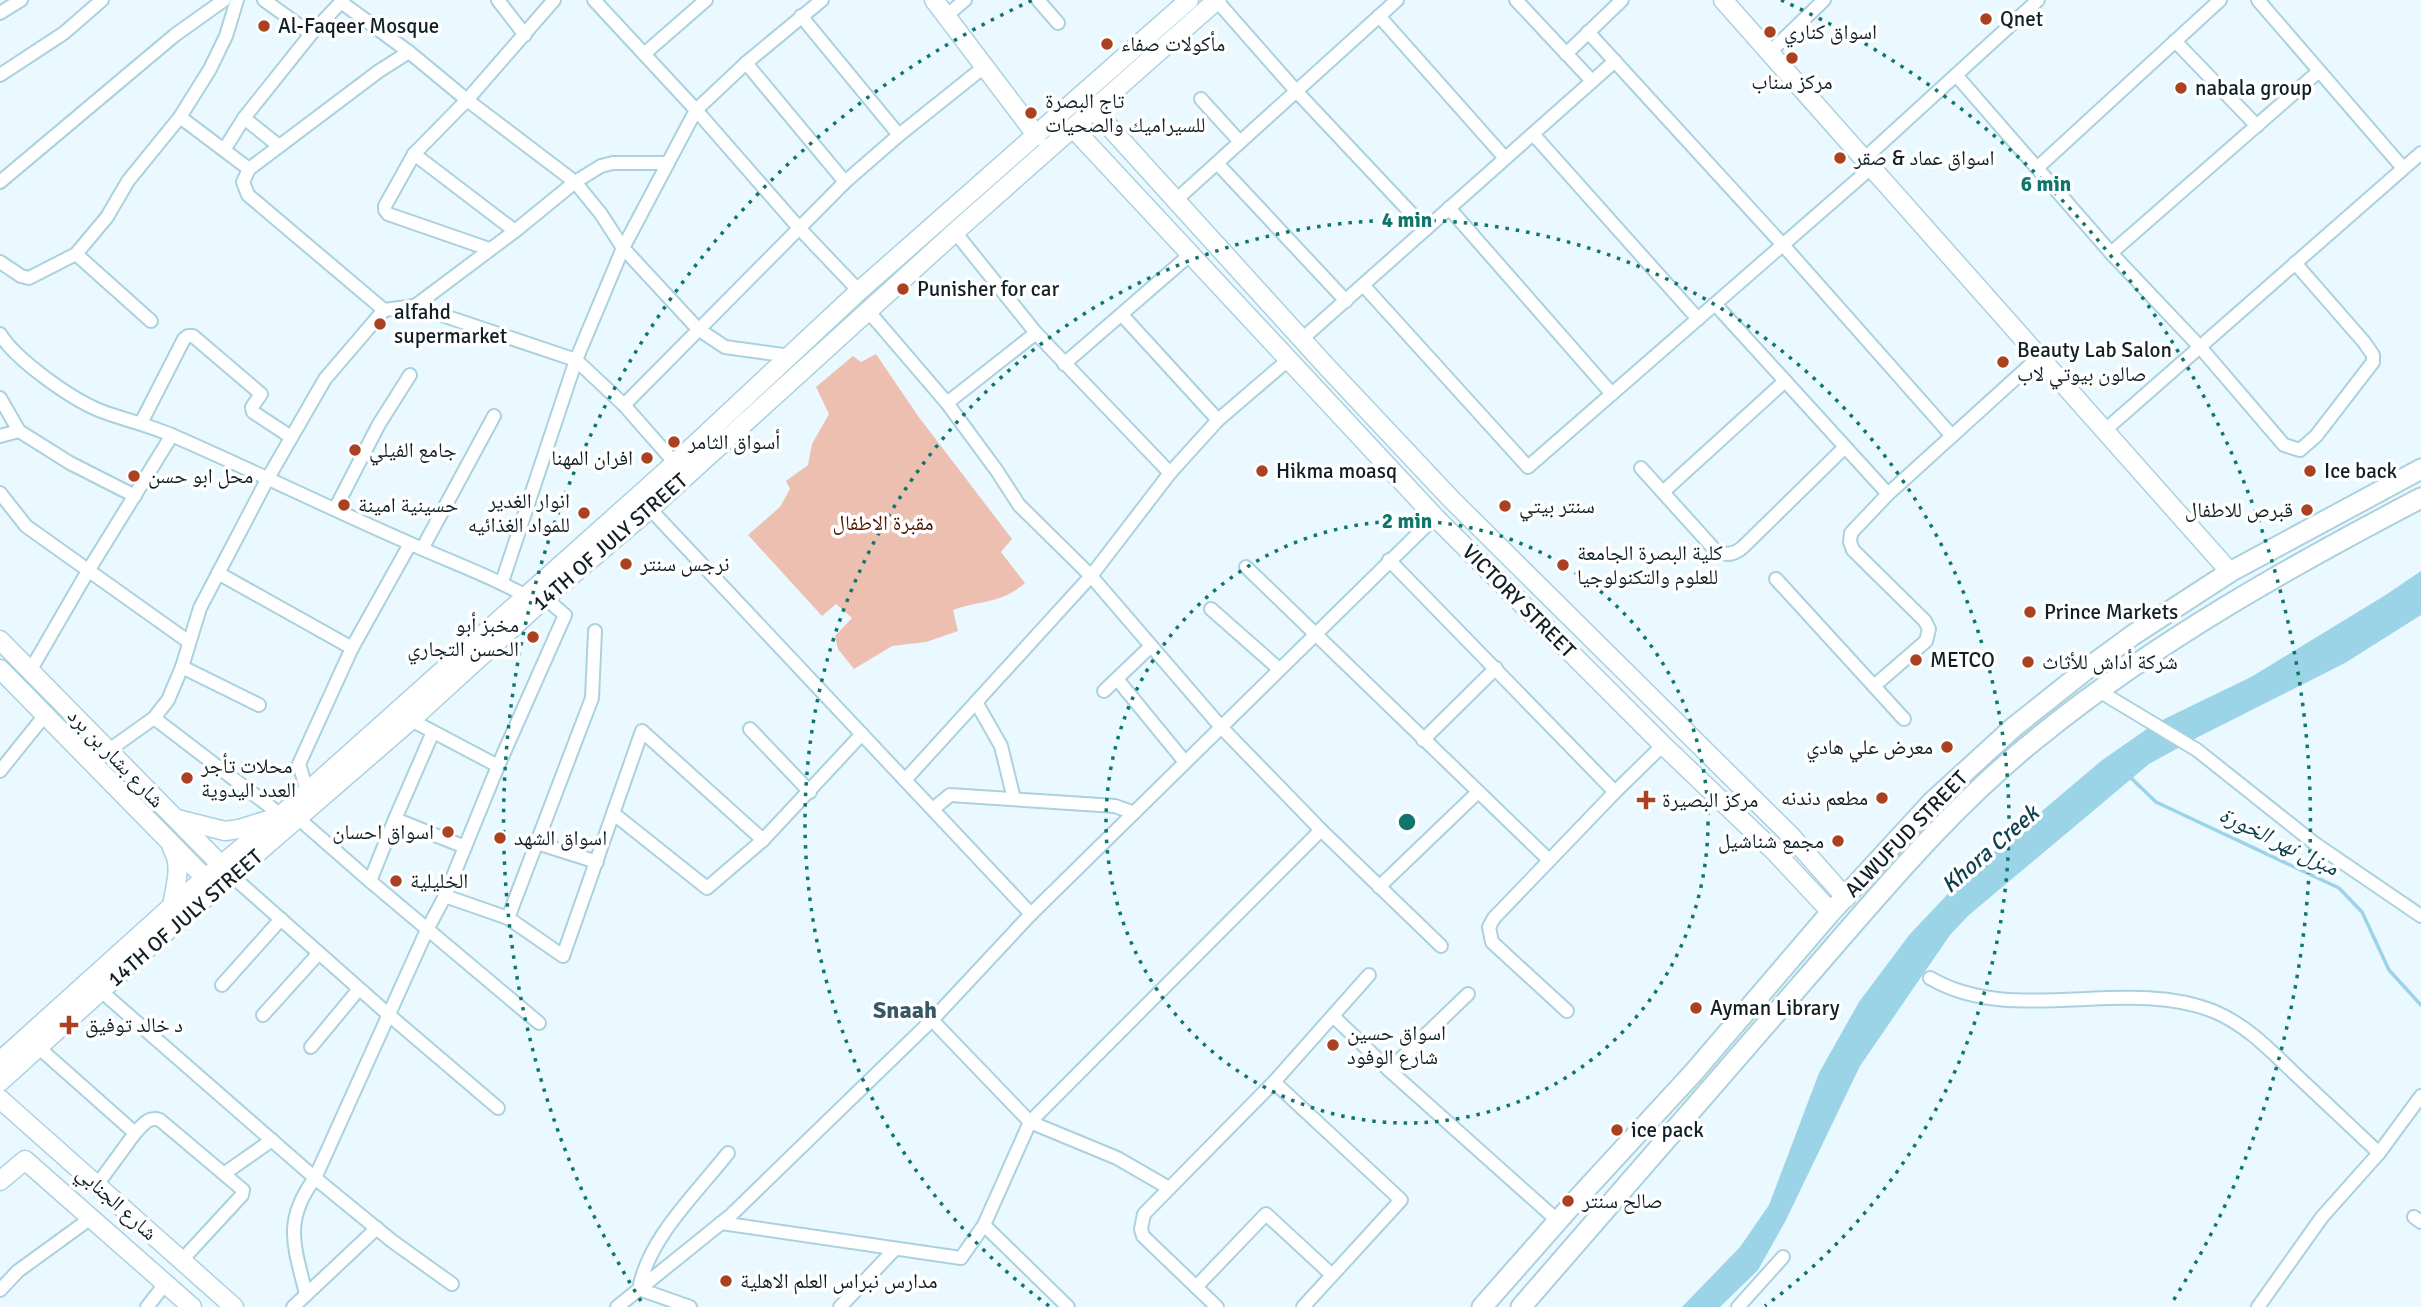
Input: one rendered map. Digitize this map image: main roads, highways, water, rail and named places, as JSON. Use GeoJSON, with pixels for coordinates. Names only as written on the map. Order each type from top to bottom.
{"type":"FeatureCollection","features":[{"type":"Feature","properties":{"kind":"main road"},"geometry":{"type":"LineString","coordinates":[[934,0],[1037,136]]}},
{"type":"Feature","properties":{"kind":"main road","name":"14TH OF JULY STREET"},"geometry":{"type":"LineString","coordinates":[[290,817],[307,791],[676,463],[859,291],[1189,0]]}},
{"type":"Feature","properties":{"kind":"main road","name":"14TH OF JULY STREET"},"geometry":{"type":"LineString","coordinates":[[0,1082],[101,991],[210,883],[411,720],[1217,0]]}},
{"type":"Feature","properties":{"kind":"main road"},"geometry":{"type":"LineString","coordinates":[[1723,0],[2230,572]]}},
{"type":"Feature","properties":{"kind":"main road","name":"VICTORY STREET"},"geometry":{"type":"LineString","coordinates":[[1094,110],[1451,499],[1791,836],[1846,898]]}},
{"type":"Feature","properties":{"kind":"main road","name":"VICTORY STREET"},"geometry":{"type":"LineString","coordinates":[[1073,128],[1435,517],[1663,746],[1775,852],[1830,912]]}},
{"type":"Feature","properties":{"kind":"main road"},"geometry":{"type":"LineString","coordinates":[[1123,180],[1141,163]]}},
{"type":"Feature","properties":{"kind":"main road","name":"ALWUFUD STREET"},"geometry":{"type":"LineString","coordinates":[[1482,1307],[1694,1072],[1830,912],[1846,898],[1932,802],[2014,727],[2123,642],[2230,572],[2421,469]]}},
{"type":"Feature","properties":{"kind":"main road","name":"ALWUFUD STREET"},"geometry":{"type":"LineString","coordinates":[[1521,1307],[1858,918],[1988,780],[2041,735],[2132,667],[2244,596],[2421,498]]}},
{"type":"Feature","properties":{"kind":"main road","name":"شارع بشار بن برد"},"geometry":{"type":"LineString","coordinates":[[0,640],[226,870]]}},
{"type":"Feature","properties":{"kind":"main road","name":"شارع بشار بن برد"},"geometry":{"type":"LineString","coordinates":[[0,669],[210,883]]}},
{"type":"Feature","properties":{"kind":"main road"},"geometry":{"type":"LineString","coordinates":[[176,819],[225,831],[290,817]]}},
{"type":"Feature","properties":{"kind":"main road"},"geometry":{"type":"LineString","coordinates":[[1775,852],[1791,836]]}},
{"type":"Feature","properties":{"kind":"main road"},"geometry":{"type":"LineString","coordinates":[[167,839],[178,857],[172,906]]}},
{"type":"Feature","properties":{"kind":"main road","name":"14TH OF JULY STREET"},"geometry":{"type":"LineString","coordinates":[[0,1061],[172,906],[210,883]]}},
{"type":"Feature","properties":{"kind":"main road","name":"شارع الجنابي"},"geometry":{"type":"LineString","coordinates":[[0,1099],[234,1307]]}},
{"type":"Feature","properties":{"kind":"main road","name":"شارع الجنابي"},"geometry":{"type":"LineString","coordinates":[[0,1181],[25,1160],[192,1307]]}},
{"type":"Feature","properties":{"kind":"water","name":"Khora Creek"},"geometry":{"type":"Polygon","coordinates":[[[2421,571],[2421,615],[2345,663],[2149,764],[1969,915],[1950,935],[1860,1066],[1786,1220],[1758,1270],[1720,1307],[1682,1307],[1740,1247],[1769,1205],[1819,1073],[1859,1002],[1910,934],[1962,879],[2101,761],[2154,724],[2251,677],[2421,571]]]}},
{"type":"Feature","properties":{"kind":"waterway","name":"مبزل نهر الخورة"},"geometry":{"type":"LineString","coordinates":[[2130,777],[2156,802],[2339,888],[2362,912],[2389,970],[2421,1005]]}},
{"type":"Feature","properties":{"kind":"place","name":"Qnet"},"geometry":{"type":"Point","coordinates":[1986,19]}},
{"type":"Feature","properties":{"kind":"place","name":"Al-Faqeer Mosque"},"geometry":{"type":"Point","coordinates":[264,26]}},
{"type":"Feature","properties":{"kind":"place","name":"اسواق كناري"},"geometry":{"type":"Point","coordinates":[1770,32]}},
{"type":"Feature","properties":{"kind":"place","name":"مأكولات صفاء"},"geometry":{"type":"Point","coordinates":[1107,44]}},
{"type":"Feature","properties":{"kind":"place","name":"مركز سناب"},"geometry":{"type":"Point","coordinates":[1792,58]}},
{"type":"Feature","properties":{"kind":"place","name":"nabala group"},"geometry":{"type":"Point","coordinates":[2181,88]}},
{"type":"Feature","properties":{"kind":"place","name":"تاج البصرة للسيراميك والصحيات"},"geometry":{"type":"Point","coordinates":[1031,113]}},
{"type":"Feature","properties":{"kind":"place","name":"اسواق عماد & صقر"},"geometry":{"type":"Point","coordinates":[1840,158]}},
{"type":"Feature","properties":{"kind":"place","name":"Punisher for car"},"geometry":{"type":"Point","coordinates":[903,289]}},
{"type":"Feature","properties":{"kind":"place","name":"alfahd supermarket"},"geometry":{"type":"Point","coordinates":[380,324]}},
{"type":"Feature","properties":{"kind":"place","name":"Beauty Lab Salon صالون بيوتي لاب"},"geometry":{"type":"Point","coordinates":[2003,362]}},
{"type":"Feature","properties":{"kind":"place","name":"أسواق الثامر"},"geometry":{"type":"Point","coordinates":[674,442]}},
{"type":"Feature","properties":{"kind":"place","name":"جامع الفيلي"},"geometry":{"type":"Point","coordinates":[355,450]}},
{"type":"Feature","properties":{"kind":"place","name":"افران المهنا"},"geometry":{"type":"Point","coordinates":[647,458]}},
{"type":"Feature","properties":{"kind":"place","name":"Hikma moasq"},"geometry":{"type":"Point","coordinates":[1262,471]}},
{"type":"Feature","properties":{"kind":"place","name":"Ice back"},"geometry":{"type":"Point","coordinates":[2310,471]}},
{"type":"Feature","properties":{"kind":"place","name":"محل ابو حسن"},"geometry":{"type":"Point","coordinates":[134,476]}},
{"type":"Feature","properties":{"kind":"place","name":"حسينية امينة"},"geometry":{"type":"Point","coordinates":[344,505]}},
{"type":"Feature","properties":{"kind":"place","name":"سنتر بيتي"},"geometry":{"type":"Point","coordinates":[1505,506]}},
{"type":"Feature","properties":{"kind":"place","name":"قبرص للاطفال"},"geometry":{"type":"Point","coordinates":[2307,510]}},
{"type":"Feature","properties":{"kind":"place","name":"انوار الغدير للمواد الغذائيه"},"geometry":{"type":"Point","coordinates":[584,513]}},
{"type":"Feature","properties":{"kind":"place","name":"نرجس سنتر"},"geometry":{"type":"Point","coordinates":[626,564]}},
{"type":"Feature","properties":{"kind":"place","name":"كلية البصرة الجامعة للعلوم والتكنولوجيا"},"geometry":{"type":"Point","coordinates":[1563,565]}},
{"type":"Feature","properties":{"kind":"place","name":"Prince Markets"},"geometry":{"type":"Point","coordinates":[2030,612]}},
{"type":"Feature","properties":{"kind":"place","name":"مخبز أبو الحسن التجاري"},"geometry":{"type":"Point","coordinates":[533,637]}},
{"type":"Feature","properties":{"kind":"place","name":"METCO"},"geometry":{"type":"Point","coordinates":[1916,660]}},
{"type":"Feature","properties":{"kind":"place","name":"شركة أداش للأثاث"},"geometry":{"type":"Point","coordinates":[2028,662]}},
{"type":"Feature","properties":{"kind":"place","name":"معرض علي هادي"},"geometry":{"type":"Point","coordinates":[1947,747]}},
{"type":"Feature","properties":{"kind":"place","name":"محلات تأجر العدد اليدوية"},"geometry":{"type":"Point","coordinates":[187,778]}},
{"type":"Feature","properties":{"kind":"place","name":"مطعم دندنه"},"geometry":{"type":"Point","coordinates":[1882,798]}},
{"type":"Feature","properties":{"kind":"place","name":"مركز البصيرة"},"geometry":{"type":"Point","coordinates":[1646,800]}},
{"type":"Feature","properties":{"kind":"place","name":"اسواق احسان"},"geometry":{"type":"Point","coordinates":[448,832]}},
{"type":"Feature","properties":{"kind":"place","name":"اسواق الشهد"},"geometry":{"type":"Point","coordinates":[500,838]}},
{"type":"Feature","properties":{"kind":"place","name":"مجمع شناشيل"},"geometry":{"type":"Point","coordinates":[1838,841]}},
{"type":"Feature","properties":{"kind":"place","name":"الخليلية"},"geometry":{"type":"Point","coordinates":[396,881]}},
{"type":"Feature","properties":{"kind":"place","name":"Ayman Library"},"geometry":{"type":"Point","coordinates":[1696,1008]}},
{"type":"Feature","properties":{"kind":"place","name":"د خالد توفيق"},"geometry":{"type":"Point","coordinates":[69,1025]}},
{"type":"Feature","properties":{"kind":"place","name":"اسواق حسين شارع الوفود"},"geometry":{"type":"Point","coordinates":[1333,1045]}},
{"type":"Feature","properties":{"kind":"place","name":"ice pack"},"geometry":{"type":"Point","coordinates":[1617,1130]}},
{"type":"Feature","properties":{"kind":"place","name":"صالح سنتر"},"geometry":{"type":"Point","coordinates":[1568,1201]}},
{"type":"Feature","properties":{"kind":"place","name":"مدارس نبراس العلم الاهلية"},"geometry":{"type":"Point","coordinates":[726,1281]}},
{"type":"Feature","properties":{"kind":"district","name":"Snaah"},"geometry":{"type":"Point","coordinates":[905,1010]}},
{"type":"Feature","properties":{"kind":"park label","name":"مقبرة الاطفال"},"geometry":{"type":"Point","coordinates":[883,523]}}]}
